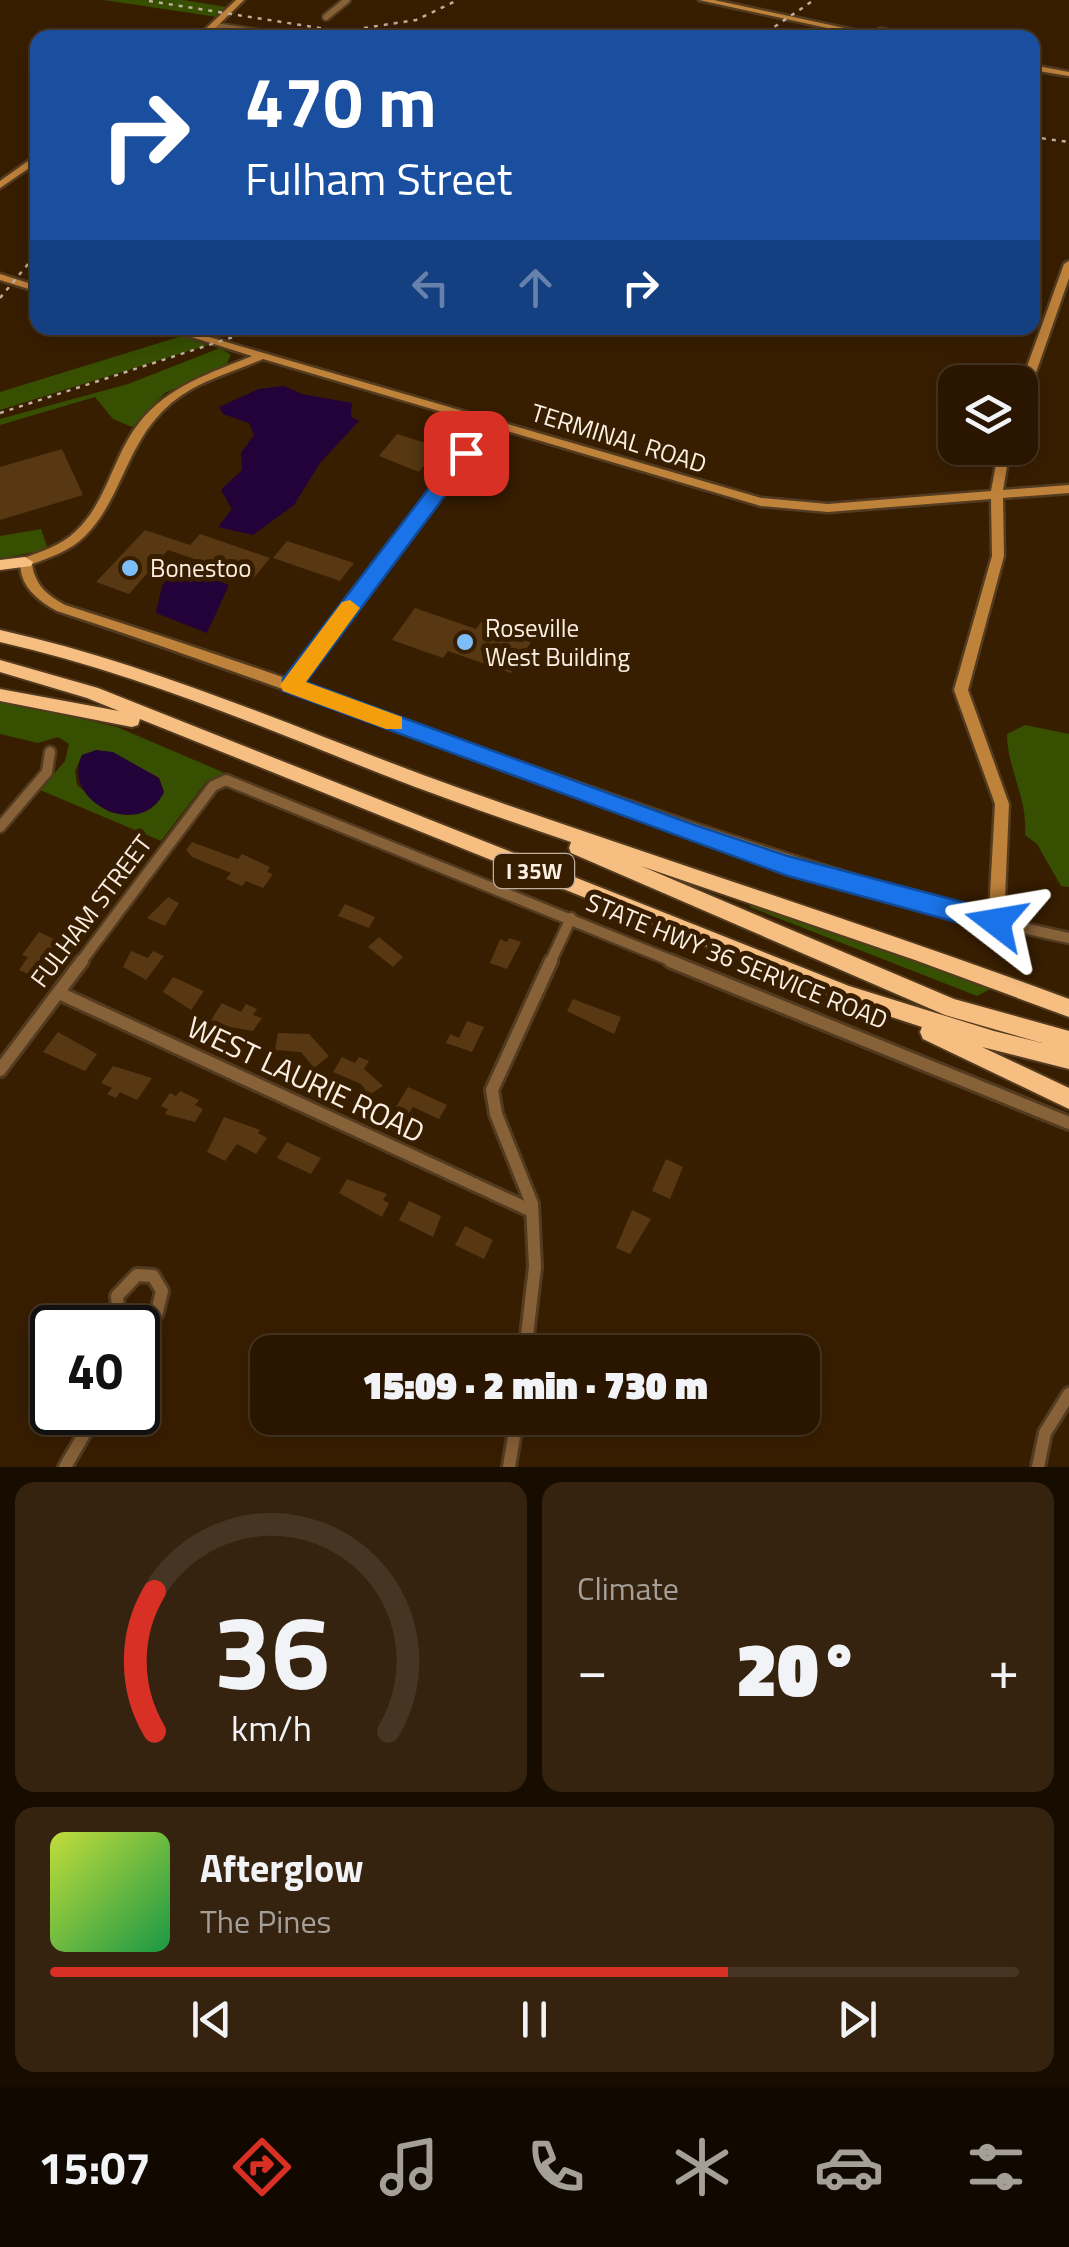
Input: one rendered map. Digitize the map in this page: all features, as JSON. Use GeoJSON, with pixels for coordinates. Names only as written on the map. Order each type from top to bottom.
{"type":"FeatureCollection","features":[{"type":"Feature","properties":{"kind":"highway"},"geometry":{"type":"LineString","coordinates":[[0,565],[25,562]]}},
{"type":"Feature","properties":{"kind":"highway","name":"I 35W"},"geometry":{"type":"LineString","coordinates":[[0,636],[64,650],[190,691],[444,790],[952,1008],[1069,1040]]}},
{"type":"Feature","properties":{"kind":"highway","name":"I 35W"},"geometry":{"type":"LineString","coordinates":[[0,666],[92,693],[847,994],[958,1031],[1069,1059]]}},
{"type":"Feature","properties":{"kind":"highway"},"geometry":{"type":"LineString","coordinates":[[0,695],[109,714],[221,747]]}},
{"type":"Feature","properties":{"kind":"highway"},"geometry":{"type":"LineString","coordinates":[[444,790],[1069,1008]]}},
{"type":"Feature","properties":{"kind":"highway"},"geometry":{"type":"LineString","coordinates":[[847,994],[1069,1099]]}},
{"type":"Feature","properties":{"kind":"highway"},"geometry":{"type":"LineString","coordinates":[[983,1056],[1069,1091]]}},
{"type":"Feature","properties":{"kind":"street"},"geometry":{"type":"LineString","coordinates":[[211,30],[240,0]]}},
{"type":"Feature","properties":{"kind":"street"},"geometry":{"type":"LineString","coordinates":[[326,16],[347,0]]}},
{"type":"Feature","properties":{"kind":"street"},"geometry":{"type":"LineString","coordinates":[[703,0],[848,30]]}},
{"type":"Feature","properties":{"kind":"street"},"geometry":{"type":"LineString","coordinates":[[731,0],[874,30]]}},
{"type":"Feature","properties":{"kind":"street"},"geometry":{"type":"LineString","coordinates":[[216,26],[241,30]]}},
{"type":"Feature","properties":{"kind":"street"},"geometry":{"type":"LineString","coordinates":[[1040,66],[1069,71]]}},
{"type":"Feature","properties":{"kind":"street"},"geometry":{"type":"LineString","coordinates":[[0,185],[30,163]]}},
{"type":"Feature","properties":{"kind":"street"},"geometry":{"type":"LineString","coordinates":[[1033,365],[1069,264]]}},
{"type":"Feature","properties":{"kind":"street"},"geometry":{"type":"LineString","coordinates":[[0,277],[30,286]]}},
{"type":"Feature","properties":{"kind":"street","name":"TERMINAL ROAD"},"geometry":{"type":"LineString","coordinates":[[192,335],[772,504],[841,508],[1069,489]]}},
{"type":"Feature","properties":{"kind":"street"},"geometry":{"type":"LineString","coordinates":[[231,370],[236,358],[232,347]]}},
{"type":"Feature","properties":{"kind":"street"},"geometry":{"type":"LineString","coordinates":[[262,356],[165,402],[128,452],[94,523],[66,548],[25,562],[34,589],[51,603],[291,685],[788,866],[1069,938]]}},
{"type":"Feature","properties":{"kind":"street"},"geometry":{"type":"LineString","coordinates":[[291,685],[489,423]]}},
{"type":"Feature","properties":{"kind":"street"},"geometry":{"type":"LineString","coordinates":[[996,922],[1002,804],[961,690],[998,556],[1002,465]]}},
{"type":"Feature","properties":{"kind":"street"},"geometry":{"type":"LineString","coordinates":[[0,827],[47,772],[50,752]]}},
{"type":"Feature","properties":{"kind":"street","name":"STATE HWY 36 SERVICE ROAD"},"geometry":{"type":"LineString","coordinates":[[220,781],[234,781],[1069,1123]]}},
{"type":"Feature","properties":{"kind":"street","name":"FULHAM STREET"},"geometry":{"type":"LineString","coordinates":[[0,1070],[220,781]]}},
{"type":"Feature","properties":{"kind":"street"},"geometry":{"type":"LineString","coordinates":[[527,1335],[536,1235],[526,1181],[496,1112],[492,1090],[571,918]]}},
{"type":"Feature","properties":{"kind":"street","name":"WEST LAURIE ROAD"},"geometry":{"type":"LineString","coordinates":[[59,992],[532,1211]]}},
{"type":"Feature","properties":{"kind":"street"},"geometry":{"type":"LineString","coordinates":[[118,1305],[117,1296],[137,1275],[153,1276],[162,1290],[159,1305]]}},
{"type":"Feature","properties":{"kind":"street"},"geometry":{"type":"LineString","coordinates":[[1038,1467],[1045,1433],[1069,1394]]}},
{"type":"Feature","properties":{"kind":"street"},"geometry":{"type":"LineString","coordinates":[[65,1467],[84,1435]]}},
{"type":"Feature","properties":{"kind":"street"},"geometry":{"type":"LineString","coordinates":[[509,1467],[514,1435]]}},
{"type":"Feature","properties":{"kind":"green space"},"geometry":{"type":"Polygon","coordinates":[[[104,0],[183,0],[226,7],[217,17],[104,0]]]}},
{"type":"Feature","properties":{"kind":"green space"},"geometry":{"type":"Polygon","coordinates":[[[182,336],[208,345],[0,410],[0,392],[182,336]]]}},
{"type":"Feature","properties":{"kind":"green space"},"geometry":{"type":"Polygon","coordinates":[[[220,348],[231,355],[226,365],[165,393],[132,427],[113,419],[95,397],[0,425],[0,419],[128,384],[220,348]]]}},
{"type":"Feature","properties":{"kind":"green space"},"geometry":{"type":"Polygon","coordinates":[[[41,529],[48,549],[0,559],[0,536],[41,529]]]}},
{"type":"Feature","properties":{"kind":"green space"},"geometry":{"type":"Polygon","coordinates":[[[0,701],[117,727],[227,774],[206,782],[161,841],[40,790],[65,761],[69,744],[58,737],[38,743],[0,734],[0,701]],[[82,755],[75,771],[77,785],[109,812],[131,815],[164,792],[159,778],[82,755]]]}},
{"type":"Feature","properties":{"kind":"green space"},"geometry":{"type":"Polygon","coordinates":[[[1025,725],[1069,734],[1069,887],[1061,886],[1037,844],[1025,835],[1007,734],[1025,725]]]}},
{"type":"Feature","properties":{"kind":"green space"},"geometry":{"type":"Polygon","coordinates":[[[751,904],[992,988],[977,996],[750,907],[751,904]]]}},
{"type":"Feature","properties":{"kind":"shaded area"},"geometry":{"type":"Polygon","coordinates":[[[284,386],[302,394],[352,403],[351,417],[359,421],[320,463],[294,505],[253,535],[218,527],[232,509],[221,490],[242,470],[241,453],[254,435],[249,423],[223,414],[219,407],[259,389],[284,386]]]}},
{"type":"Feature","properties":{"kind":"shaded area"},"geometry":{"type":"Polygon","coordinates":[[[177,566],[229,585],[207,633],[156,613],[162,586],[177,566]]]}},
{"type":"Feature","properties":{"kind":"shaded area"},"geometry":{"type":"Polygon","coordinates":[[[96,750],[113,752],[159,778],[164,792],[153,806],[139,814],[106,810],[82,788],[78,772],[82,755],[96,750]]]}},
{"type":"Feature","properties":{"kind":"building"},"geometry":{"type":"Polygon","coordinates":[[[397,434],[438,447],[419,472],[379,456],[397,434]]]}},
{"type":"Feature","properties":{"kind":"building"},"geometry":{"type":"Polygon","coordinates":[[[62,449],[83,495],[0,520],[0,467],[62,449]]]}},
{"type":"Feature","properties":{"kind":"building","name":"Bonestoo"},"geometry":{"type":"Polygon","coordinates":[[[145,530],[190,545],[200,534],[270,558],[253,579],[168,550],[129,594],[96,582],[145,530]]]}},
{"type":"Feature","properties":{"kind":"building"},"geometry":{"type":"Polygon","coordinates":[[[287,541],[354,563],[340,581],[273,558],[287,541]]]}},
{"type":"Feature","properties":{"kind":"building","name":"Roseville West Building"},"geometry":{"type":"Polygon","coordinates":[[[415,608],[476,629],[481,622],[533,639],[511,673],[448,651],[443,658],[392,640],[415,608]]]}},
{"type":"Feature","properties":{"kind":"building"},"geometry":{"type":"Polygon","coordinates":[[[192,842],[238,859],[242,854],[270,867],[267,872],[273,874],[263,888],[246,881],[242,886],[226,879],[231,873],[192,857],[186,850],[192,842]]]}},
{"type":"Feature","properties":{"kind":"building"},"geometry":{"type":"Polygon","coordinates":[[[168,897],[179,903],[165,926],[147,918],[168,897]]]}},
{"type":"Feature","properties":{"kind":"building"},"geometry":{"type":"Polygon","coordinates":[[[345,904],[375,917],[369,928],[338,916],[345,904]]]}},
{"type":"Feature","properties":{"kind":"building"},"geometry":{"type":"Polygon","coordinates":[[[39,932],[58,941],[32,976],[19,970],[28,957],[22,955],[39,932]]]}},
{"type":"Feature","properties":{"kind":"building"},"geometry":{"type":"Polygon","coordinates":[[[379,937],[403,957],[393,967],[368,947],[379,937]]]}},
{"type":"Feature","properties":{"kind":"building"},"geometry":{"type":"Polygon","coordinates":[[[509,938],[521,942],[507,969],[490,963],[500,939],[507,942],[509,938]]]}},
{"type":"Feature","properties":{"kind":"building"},"geometry":{"type":"Polygon","coordinates":[[[131,951],[148,958],[153,951],[164,956],[146,980],[123,967],[131,951]]]}},
{"type":"Feature","properties":{"kind":"building"},"geometry":{"type":"Polygon","coordinates":[[[173,977],[204,991],[191,1010],[163,992],[173,977]]]}},
{"type":"Feature","properties":{"kind":"building"},"geometry":{"type":"Polygon","coordinates":[[[573,999],[621,1017],[614,1034],[567,1011],[573,999]]]}},
{"type":"Feature","properties":{"kind":"building"},"geometry":{"type":"Polygon","coordinates":[[[222,1003],[241,1012],[246,1004],[257,1009],[253,1015],[262,1018],[253,1031],[224,1026],[211,1020],[222,1003]]]}},
{"type":"Feature","properties":{"kind":"building"},"geometry":{"type":"Polygon","coordinates":[[[467,1021],[484,1027],[472,1052],[446,1043],[450,1034],[459,1038],[467,1021]]]}},
{"type":"Feature","properties":{"kind":"building"},"geometry":{"type":"Polygon","coordinates":[[[58,1032],[97,1054],[85,1071],[43,1052],[58,1032]]]}},
{"type":"Feature","properties":{"kind":"building"},"geometry":{"type":"Polygon","coordinates":[[[278,1033],[309,1034],[329,1056],[314,1068],[301,1052],[275,1050],[278,1033]]]}},
{"type":"Feature","properties":{"kind":"building"},"geometry":{"type":"Polygon","coordinates":[[[342,1057],[355,1063],[359,1057],[369,1061],[364,1069],[383,1086],[369,1095],[361,1084],[333,1072],[342,1057]]]}},
{"type":"Feature","properties":{"kind":"building"},"geometry":{"type":"Polygon","coordinates":[[[113,1066],[152,1078],[137,1100],[120,1092],[116,1098],[107,1094],[112,1088],[101,1083],[113,1066]]]}},
{"type":"Feature","properties":{"kind":"building"},"geometry":{"type":"Polygon","coordinates":[[[408,1087],[447,1105],[439,1119],[413,1107],[409,1113],[396,1107],[408,1087]]]}},
{"type":"Feature","properties":{"kind":"building"},"geometry":{"type":"Polygon","coordinates":[[[180,1091],[199,1100],[195,1105],[203,1109],[195,1122],[165,1114],[168,1109],[161,1106],[170,1093],[176,1096],[180,1091]]]}},
{"type":"Feature","properties":{"kind":"building"},"geometry":{"type":"Polygon","coordinates":[[[224,1117],[260,1130],[258,1133],[267,1138],[256,1154],[237,1144],[225,1161],[207,1152],[224,1117]]]}},
{"type":"Feature","properties":{"kind":"building"},"geometry":{"type":"Polygon","coordinates":[[[287,1142],[321,1158],[311,1174],[277,1158],[287,1142]]]}},
{"type":"Feature","properties":{"kind":"building"},"geometry":{"type":"Polygon","coordinates":[[[666,1159],[683,1167],[670,1199],[652,1191],[666,1159]]]}},
{"type":"Feature","properties":{"kind":"building"},"geometry":{"type":"Polygon","coordinates":[[[347,1179],[387,1194],[383,1200],[389,1203],[382,1217],[339,1193],[347,1179]]]}},
{"type":"Feature","properties":{"kind":"building"},"geometry":{"type":"Polygon","coordinates":[[[409,1201],[441,1216],[433,1237],[399,1220],[409,1201]]]}},
{"type":"Feature","properties":{"kind":"building"},"geometry":{"type":"Polygon","coordinates":[[[632,1210],[651,1219],[630,1254],[616,1248],[632,1210]]]}},
{"type":"Feature","properties":{"kind":"building"},"geometry":{"type":"Polygon","coordinates":[[[465,1226],[493,1240],[484,1259],[455,1245],[465,1226]]]}},
{"type":"Feature","properties":{"kind":"railway"},"geometry":{"type":"LineString","coordinates":[[364,28],[416,20],[458,0]]}},
{"type":"Feature","properties":{"kind":"railway"},"geometry":{"type":"LineString","coordinates":[[770,30],[814,0]]}},
{"type":"Feature","properties":{"kind":"railway"},"geometry":{"type":"LineString","coordinates":[[149,1],[332,30]]}},
{"type":"Feature","properties":{"kind":"railway"},"geometry":{"type":"LineString","coordinates":[[1040,138],[1069,142]]}},
{"type":"Feature","properties":{"kind":"railway"},"geometry":{"type":"LineString","coordinates":[[0,298],[30,262]]}},
{"type":"Feature","properties":{"kind":"railway"},"geometry":{"type":"LineString","coordinates":[[0,413],[240,335]]}},
{"type":"Feature","properties":{"kind":"slow traffic"},"geometry":{"type":"LineString","coordinates":[[350,608],[291,685],[394,723]]}},
{"type":"Feature","properties":{"kind":"place","name":"Bonestoo"},"geometry":{"type":"Point","coordinates":[130,568]}},
{"type":"Feature","properties":{"kind":"place","name":"Roseville West Building"},"geometry":{"type":"Point","coordinates":[465,642]}},
{"type":"Feature","properties":{"kind":"route"},"geometry":{"type":"LineString","coordinates":[[466,453],[291,685],[686,832],[788,866],[996,922]]}}]}
